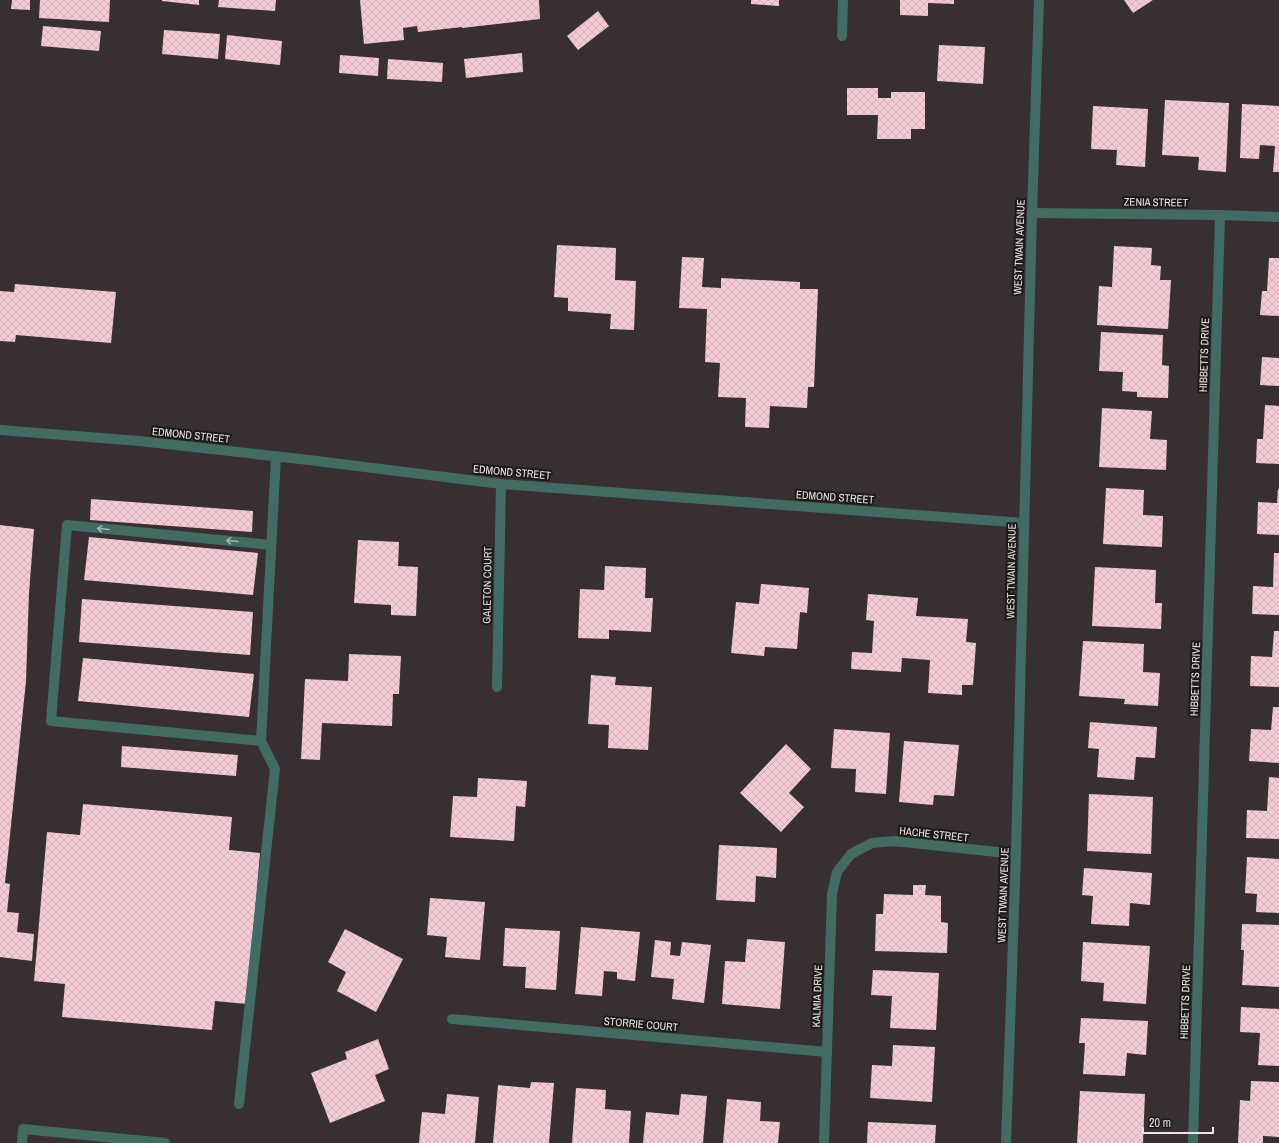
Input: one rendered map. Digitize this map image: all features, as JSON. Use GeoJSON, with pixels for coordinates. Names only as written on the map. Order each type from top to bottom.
{"type":"FeatureCollection","features":[{"type":"Feature","properties":{"kind":"street"},"geometry":{"type":"LineString","coordinates":[[842,36],[843,0]]}},
{"type":"Feature","properties":{"kind":"street","name":"WEST TWAIN AVENUE"},"geometry":{"type":"LineString","coordinates":[[1006,1143],[1016,854],[1032,213],[1040,0]]}},
{"type":"Feature","properties":{"kind":"street","name":"ZENIA STREET"},"geometry":{"type":"LineString","coordinates":[[1032,213],[1279,217]]}},
{"type":"Feature","properties":{"kind":"street","name":"HIBBETTS DRIVE"},"geometry":{"type":"LineString","coordinates":[[1193,1143],[1220,215]]}},
{"type":"Feature","properties":{"kind":"street","name":"EDMOND STREET"},"geometry":{"type":"LineString","coordinates":[[0,430],[139,441],[276,456],[501,484],[1024,523]]}},
{"type":"Feature","properties":{"kind":"street"},"geometry":{"type":"LineString","coordinates":[[239,1104],[275,769],[261,741],[276,456]]}},
{"type":"Feature","properties":{"kind":"street","name":"GALETON COURT"},"geometry":{"type":"LineString","coordinates":[[497,687],[501,484]]}},
{"type":"Feature","properties":{"kind":"street"},"geometry":{"type":"LineString","coordinates":[[261,741],[51,720],[67,525],[271,545]]}},
{"type":"Feature","properties":{"kind":"street","name":"HACHE STREET"},"geometry":{"type":"LineString","coordinates":[[852,854],[872,843],[894,841],[1016,854]]}},
{"type":"Feature","properties":{"kind":"street","name":"KALMIA DRIVE"},"geometry":{"type":"LineString","coordinates":[[824,1143],[832,894],[838,872],[852,854]]}},
{"type":"Feature","properties":{"kind":"street","name":"STORRIE COURT"},"geometry":{"type":"LineString","coordinates":[[452,1019],[827,1052]]}},
{"type":"Feature","properties":{"kind":"street"},"geometry":{"type":"LineString","coordinates":[[22,1143],[23,1129],[165,1143]]}},
{"type":"Feature","properties":{"kind":"building"},"geometry":{"type":"Polygon","coordinates":[[[12,0],[30,0],[30,10],[11,9],[12,0]]]}},
{"type":"Feature","properties":{"kind":"building"},"geometry":{"type":"Polygon","coordinates":[[[40,0],[110,0],[109,22],[39,18],[40,0]]]}},
{"type":"Feature","properties":{"kind":"building"},"geometry":{"type":"Polygon","coordinates":[[[199,0],[199,5],[162,1],[199,0]]]}},
{"type":"Feature","properties":{"kind":"building"},"geometry":{"type":"Polygon","coordinates":[[[219,0],[276,0],[275,11],[218,7],[219,0]]]}},
{"type":"Feature","properties":{"kind":"building"},"geometry":{"type":"Polygon","coordinates":[[[360,0],[539,0],[540,19],[418,32],[417,26],[403,28],[404,40],[364,44],[360,0]]]}},
{"type":"Feature","properties":{"kind":"building"},"geometry":{"type":"Polygon","coordinates":[[[751,0],[779,0],[779,6],[751,4],[751,0]]]}},
{"type":"Feature","properties":{"kind":"building"},"geometry":{"type":"Polygon","coordinates":[[[900,0],[954,0],[954,4],[928,3],[928,16],[900,15],[900,0]]]}},
{"type":"Feature","properties":{"kind":"building"},"geometry":{"type":"Polygon","coordinates":[[[1124,0],[1153,0],[1133,13],[1124,0]]]}},
{"type":"Feature","properties":{"kind":"building"},"geometry":{"type":"Polygon","coordinates":[[[598,11],[609,26],[578,50],[567,36],[598,11]]]}},
{"type":"Feature","properties":{"kind":"building"},"geometry":{"type":"Polygon","coordinates":[[[43,26],[101,31],[99,51],[41,46],[43,26]]]}},
{"type":"Feature","properties":{"kind":"building"},"geometry":{"type":"Polygon","coordinates":[[[164,30],[220,34],[218,59],[162,54],[164,30]]]}},
{"type":"Feature","properties":{"kind":"building"},"geometry":{"type":"Polygon","coordinates":[[[227,35],[282,41],[280,65],[225,59],[227,35]]]}},
{"type":"Feature","properties":{"kind":"building"},"geometry":{"type":"Polygon","coordinates":[[[939,45],[985,47],[983,84],[937,81],[939,45]]]}},
{"type":"Feature","properties":{"kind":"building"},"geometry":{"type":"Polygon","coordinates":[[[522,53],[523,72],[466,78],[464,59],[522,53]]]}},
{"type":"Feature","properties":{"kind":"building"},"geometry":{"type":"Polygon","coordinates":[[[340,55],[379,58],[378,76],[339,73],[340,55]]]}},
{"type":"Feature","properties":{"kind":"building"},"geometry":{"type":"Polygon","coordinates":[[[388,59],[443,63],[442,82],[387,79],[388,59]]]}},
{"type":"Feature","properties":{"kind":"building"},"geometry":{"type":"Polygon","coordinates":[[[847,88],[878,88],[878,98],[891,98],[891,92],[925,92],[925,129],[911,129],[911,139],[877,139],[878,115],[847,115],[847,88]]]}},
{"type":"Feature","properties":{"kind":"building"},"geometry":{"type":"Polygon","coordinates":[[[1165,100],[1229,103],[1226,172],[1198,170],[1199,157],[1162,155],[1165,100]]]}},
{"type":"Feature","properties":{"kind":"building"},"geometry":{"type":"Polygon","coordinates":[[[1242,104],[1279,106],[1279,172],[1273,172],[1275,146],[1260,145],[1259,159],[1240,158],[1242,104]]]}},
{"type":"Feature","properties":{"kind":"building"},"geometry":{"type":"Polygon","coordinates":[[[1093,106],[1148,109],[1145,167],[1116,165],[1117,150],[1091,149],[1093,106]]]}},
{"type":"Feature","properties":{"kind":"building"},"geometry":{"type":"Polygon","coordinates":[[[557,245],[616,248],[615,280],[636,281],[634,330],[610,329],[611,314],[568,311],[568,298],[554,297],[557,245]]]}},
{"type":"Feature","properties":{"kind":"building"},"geometry":{"type":"Polygon","coordinates":[[[1114,246],[1152,248],[1151,265],[1161,266],[1160,280],[1171,280],[1168,329],[1097,325],[1099,286],[1112,287],[1114,246]]]}},
{"type":"Feature","properties":{"kind":"building"},"geometry":{"type":"Polygon","coordinates":[[[682,257],[704,258],[702,287],[721,288],[721,278],[800,282],[800,289],[818,289],[814,387],[808,387],[807,408],[770,406],[769,428],[745,427],[746,398],[718,397],[720,363],[705,362],[707,309],[679,308],[682,257]]]}},
{"type":"Feature","properties":{"kind":"building"},"geometry":{"type":"Polygon","coordinates":[[[1269,258],[1279,258],[1279,316],[1260,315],[1262,291],[1267,291],[1269,258]]]}},
{"type":"Feature","properties":{"kind":"building"},"geometry":{"type":"Polygon","coordinates":[[[15,284],[116,292],[111,343],[16,335],[15,342],[0,341],[0,291],[14,292],[15,284]]]}},
{"type":"Feature","properties":{"kind":"building"},"geometry":{"type":"Polygon","coordinates":[[[1101,332],[1163,335],[1162,365],[1169,366],[1168,398],[1137,397],[1137,392],[1122,391],[1123,372],[1099,371],[1101,332]]]}},
{"type":"Feature","properties":{"kind":"building"},"geometry":{"type":"Polygon","coordinates":[[[1262,357],[1279,358],[1279,386],[1260,385],[1262,357]]]}},
{"type":"Feature","properties":{"kind":"building"},"geometry":{"type":"Polygon","coordinates":[[[1265,405],[1279,406],[1279,464],[1256,463],[1257,439],[1263,439],[1265,405]]]}},
{"type":"Feature","properties":{"kind":"building"},"geometry":{"type":"Polygon","coordinates":[[[1102,408],[1152,411],[1150,439],[1167,440],[1166,470],[1099,467],[1102,408]]]}},
{"type":"Feature","properties":{"kind":"building"},"geometry":{"type":"Polygon","coordinates":[[[1106,488],[1144,490],[1143,515],[1163,516],[1162,547],[1103,544],[1106,488]]]}},
{"type":"Feature","properties":{"kind":"building"},"geometry":{"type":"Polygon","coordinates":[[[1278,489],[1279,535],[1257,534],[1258,502],[1277,503],[1278,489]]]}},
{"type":"Feature","properties":{"kind":"building"},"geometry":{"type":"Polygon","coordinates":[[[91,499],[253,511],[252,532],[90,520],[91,499]]]}},
{"type":"Feature","properties":{"kind":"building"},"geometry":{"type":"Polygon","coordinates":[[[0,525],[34,529],[29,593],[26,681],[5,883],[10,884],[7,912],[19,913],[17,932],[34,934],[32,961],[0,957],[0,525]]]}},
{"type":"Feature","properties":{"kind":"building"},"geometry":{"type":"Polygon","coordinates":[[[89,537],[258,553],[253,595],[84,580],[89,537]]]}},
{"type":"Feature","properties":{"kind":"building"},"geometry":{"type":"Polygon","coordinates":[[[358,540],[399,542],[398,566],[418,567],[416,616],[391,615],[391,605],[354,603],[358,540]]]}},
{"type":"Feature","properties":{"kind":"building"},"geometry":{"type":"Polygon","coordinates":[[[1274,553],[1279,553],[1279,615],[1252,614],[1253,586],[1273,587],[1274,553]]]}},
{"type":"Feature","properties":{"kind":"building"},"geometry":{"type":"Polygon","coordinates":[[[605,566],[646,568],[645,598],[653,598],[651,632],[609,630],[609,639],[578,638],[580,589],[604,590],[605,566]]]}},
{"type":"Feature","properties":{"kind":"building"},"geometry":{"type":"Polygon","coordinates":[[[1095,567],[1156,570],[1155,603],[1162,603],[1161,629],[1092,626],[1095,567]]]}},
{"type":"Feature","properties":{"kind":"building"},"geometry":{"type":"Polygon","coordinates":[[[761,584],[809,588],[807,613],[800,612],[797,649],[765,647],[764,656],[731,653],[736,602],[759,604],[761,584]]]}},
{"type":"Feature","properties":{"kind":"building"},"geometry":{"type":"Polygon","coordinates":[[[868,594],[918,598],[916,616],[968,619],[966,642],[976,643],[973,685],[962,685],[962,695],[928,693],[930,660],[902,658],[901,672],[851,669],[852,652],[872,653],[874,621],[866,620],[868,594]]]}},
{"type":"Feature","properties":{"kind":"building"},"geometry":{"type":"Polygon","coordinates":[[[82,599],[253,612],[250,655],[79,642],[82,599]]]}},
{"type":"Feature","properties":{"kind":"building"},"geometry":{"type":"Polygon","coordinates":[[[1274,631],[1279,631],[1279,687],[1250,686],[1251,656],[1272,657],[1274,631]]]}},
{"type":"Feature","properties":{"kind":"building"},"geometry":{"type":"Polygon","coordinates":[[[1083,641],[1144,644],[1143,672],[1160,673],[1158,706],[1124,704],[1125,699],[1079,696],[1083,641]]]}},
{"type":"Feature","properties":{"kind":"building"},"geometry":{"type":"Polygon","coordinates":[[[349,654],[401,656],[399,694],[393,694],[392,726],[322,723],[320,760],[301,759],[305,679],[348,681],[349,654]]]}},
{"type":"Feature","properties":{"kind":"building"},"geometry":{"type":"Polygon","coordinates":[[[83,658],[254,674],[249,717],[78,701],[83,658]]]}},
{"type":"Feature","properties":{"kind":"building"},"geometry":{"type":"Polygon","coordinates":[[[591,675],[616,677],[615,685],[652,687],[648,750],[608,748],[609,725],[588,724],[591,675]]]}},
{"type":"Feature","properties":{"kind":"building"},"geometry":{"type":"Polygon","coordinates":[[[1273,707],[1279,707],[1279,763],[1249,761],[1251,729],[1271,730],[1273,707]]]}},
{"type":"Feature","properties":{"kind":"building"},"geometry":{"type":"Polygon","coordinates":[[[1090,722],[1157,727],[1155,758],[1136,757],[1134,780],[1097,777],[1099,749],[1088,748],[1090,722]]]}},
{"type":"Feature","properties":{"kind":"building"},"geometry":{"type":"Polygon","coordinates":[[[834,729],[890,733],[886,794],[855,792],[856,769],[831,768],[834,729]]]}},
{"type":"Feature","properties":{"kind":"building"},"geometry":{"type":"Polygon","coordinates":[[[904,741],[959,745],[954,796],[934,795],[933,805],[899,802],[904,741]]]}},
{"type":"Feature","properties":{"kind":"building"},"geometry":{"type":"Polygon","coordinates":[[[786,744],[811,769],[789,793],[804,807],[781,832],[740,793],[786,744]]]}},
{"type":"Feature","properties":{"kind":"building"},"geometry":{"type":"Polygon","coordinates":[[[122,746],[238,755],[236,776],[121,767],[122,746]]]}},
{"type":"Feature","properties":{"kind":"building"},"geometry":{"type":"Polygon","coordinates":[[[1269,777],[1279,778],[1279,839],[1246,838],[1247,810],[1267,811],[1269,777]]]}},
{"type":"Feature","properties":{"kind":"building"},"geometry":{"type":"Polygon","coordinates":[[[478,778],[527,781],[525,807],[516,806],[514,841],[450,837],[453,796],[477,797],[478,778]]]}},
{"type":"Feature","properties":{"kind":"building"},"geometry":{"type":"Polygon","coordinates":[[[1089,794],[1153,797],[1151,854],[1087,851],[1089,794]]]}},
{"type":"Feature","properties":{"kind":"building"},"geometry":{"type":"Polygon","coordinates":[[[83,804],[232,817],[229,850],[260,853],[247,1004],[215,1001],[212,1030],[62,1017],[65,984],[34,981],[47,832],[80,835],[83,804]]]}},
{"type":"Feature","properties":{"kind":"building"},"geometry":{"type":"Polygon","coordinates":[[[719,845],[777,848],[776,878],[756,876],[755,902],[716,900],[719,845]]]}},
{"type":"Feature","properties":{"kind":"building"},"geometry":{"type":"Polygon","coordinates":[[[1247,857],[1279,859],[1279,913],[1256,912],[1257,894],[1245,893],[1247,857]]]}},
{"type":"Feature","properties":{"kind":"building"},"geometry":{"type":"Polygon","coordinates":[[[1084,868],[1152,873],[1150,905],[1130,903],[1129,926],[1091,924],[1093,896],[1082,895],[1084,868]]]}},
{"type":"Feature","properties":{"kind":"building"},"geometry":{"type":"Polygon","coordinates":[[[913,885],[926,885],[925,895],[941,896],[941,922],[948,923],[947,953],[875,951],[876,914],[883,914],[884,894],[913,895],[913,885]]]}},
{"type":"Feature","properties":{"kind":"building"},"geometry":{"type":"Polygon","coordinates":[[[430,898],[485,902],[480,960],[445,957],[447,937],[427,935],[430,898]]]}},
{"type":"Feature","properties":{"kind":"building"},"geometry":{"type":"Polygon","coordinates":[[[1242,924],[1279,925],[1279,987],[1242,985],[1244,950],[1241,950],[1242,924]]]}},
{"type":"Feature","properties":{"kind":"building"},"geometry":{"type":"Polygon","coordinates":[[[581,927],[640,932],[635,981],[617,979],[617,972],[604,971],[602,996],[575,994],[581,927]]]}},
{"type":"Feature","properties":{"kind":"building"},"geometry":{"type":"Polygon","coordinates":[[[505,928],[560,931],[556,990],[525,988],[526,967],[503,966],[505,928]]]}},
{"type":"Feature","properties":{"kind":"building"},"geometry":{"type":"Polygon","coordinates":[[[345,929],[403,959],[376,1012],[337,991],[346,972],[328,962],[345,929]]]}},
{"type":"Feature","properties":{"kind":"building"},"geometry":{"type":"Polygon","coordinates":[[[747,939],[785,942],[780,1009],[722,1004],[725,961],[745,962],[747,939]]]}},
{"type":"Feature","properties":{"kind":"building"},"geometry":{"type":"Polygon","coordinates":[[[655,940],[671,942],[670,955],[680,956],[682,942],[711,945],[704,1003],[672,999],[674,979],[651,977],[655,940]]]}},
{"type":"Feature","properties":{"kind":"building"},"geometry":{"type":"Polygon","coordinates":[[[1083,942],[1150,946],[1146,1004],[1103,1001],[1104,983],[1081,981],[1083,942]]]}},
{"type":"Feature","properties":{"kind":"building"},"geometry":{"type":"Polygon","coordinates":[[[873,970],[939,973],[936,1030],[890,1028],[892,996],[871,995],[873,970]]]}},
{"type":"Feature","properties":{"kind":"building"},"geometry":{"type":"Polygon","coordinates":[[[1241,1007],[1279,1009],[1279,1066],[1258,1065],[1260,1033],[1240,1032],[1241,1007]]]}},
{"type":"Feature","properties":{"kind":"building"},"geometry":{"type":"Polygon","coordinates":[[[1081,1018],[1148,1021],[1146,1055],[1127,1053],[1125,1076],[1083,1074],[1085,1043],[1079,1043],[1081,1018]]]}},
{"type":"Feature","properties":{"kind":"building"},"geometry":{"type":"Polygon","coordinates":[[[378,1039],[389,1069],[375,1075],[385,1101],[330,1123],[311,1073],[347,1059],[345,1052],[378,1039]]]}},
{"type":"Feature","properties":{"kind":"building"},"geometry":{"type":"Polygon","coordinates":[[[893,1045],[935,1047],[932,1102],[870,1098],[872,1065],[892,1066],[893,1045]]]}},
{"type":"Feature","properties":{"kind":"building"},"geometry":{"type":"Polygon","coordinates":[[[1251,1081],[1279,1082],[1279,1137],[1263,1136],[1263,1143],[1238,1143],[1240,1100],[1250,1101],[1251,1081]]]}},
{"type":"Feature","properties":{"kind":"building"},"geometry":{"type":"Polygon","coordinates":[[[531,1082],[554,1083],[549,1143],[493,1143],[498,1085],[530,1088],[531,1082]]]}},
{"type":"Feature","properties":{"kind":"building"},"geometry":{"type":"Polygon","coordinates":[[[576,1088],[606,1090],[605,1109],[631,1111],[629,1143],[572,1143],[576,1088]]]}},
{"type":"Feature","properties":{"kind":"building"},"geometry":{"type":"Polygon","coordinates":[[[1080,1091],[1145,1094],[1143,1143],[1077,1143],[1080,1091]]]}},
{"type":"Feature","properties":{"kind":"building"},"geometry":{"type":"Polygon","coordinates":[[[447,1094],[479,1097],[475,1143],[419,1143],[422,1112],[445,1114],[447,1094]]]}},
{"type":"Feature","properties":{"kind":"building"},"geometry":{"type":"Polygon","coordinates":[[[681,1094],[707,1096],[703,1143],[643,1143],[646,1112],[679,1115],[681,1094]]]}},
{"type":"Feature","properties":{"kind":"building"},"geometry":{"type":"Polygon","coordinates":[[[727,1099],[761,1102],[760,1121],[780,1122],[778,1143],[723,1143],[727,1099]]]}},
{"type":"Feature","properties":{"kind":"building"},"geometry":{"type":"Polygon","coordinates":[[[868,1122],[936,1125],[935,1143],[867,1143],[868,1122]]]}}]}
